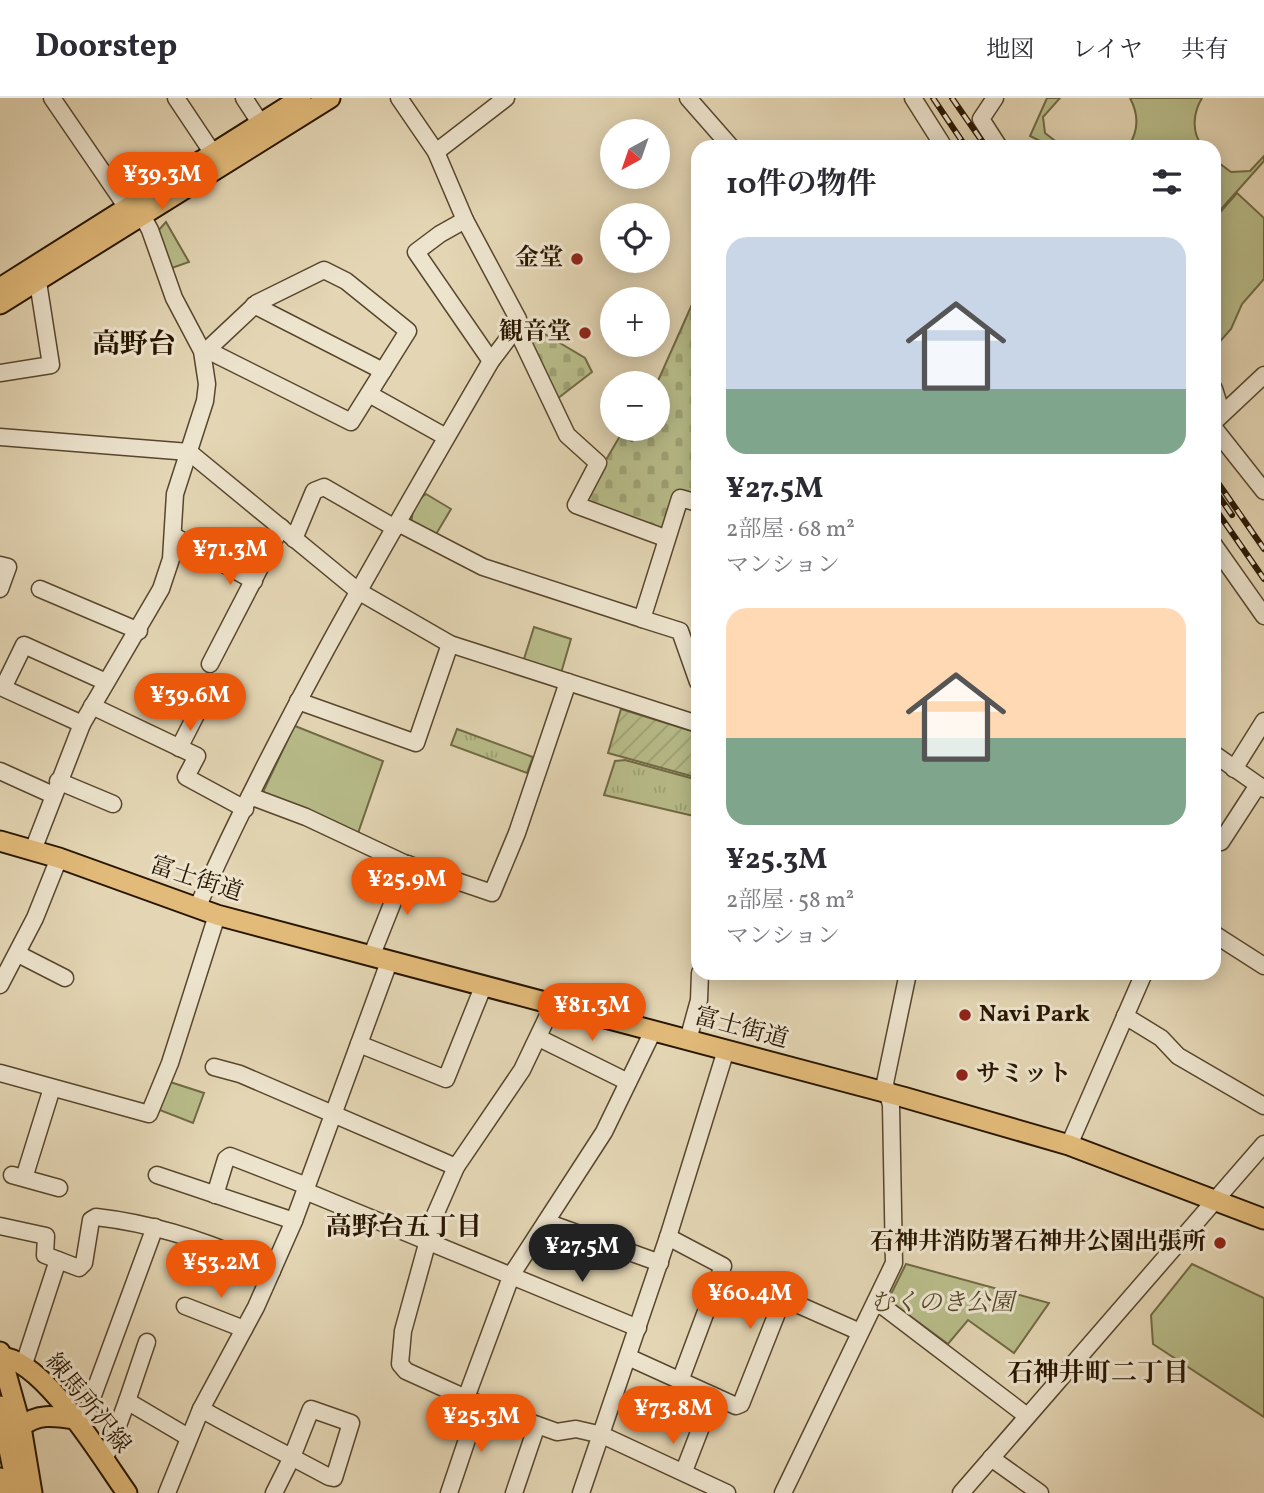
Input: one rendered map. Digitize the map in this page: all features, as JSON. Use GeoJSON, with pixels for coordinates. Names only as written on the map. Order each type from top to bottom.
{"type":"FeatureCollection","features":[{"type":"Feature","properties":{"kind":"main road"},"geometry":{"type":"LineString","coordinates":[[0,304],[38,282],[214,155],[301,98]]}},
{"type":"Feature","properties":{"kind":"main road"},"geometry":{"type":"LineString","coordinates":[[0,288],[135,213],[330,98]]}},
{"type":"Feature","properties":{"kind":"main road","name":"富士街道"},"geometry":{"type":"LineString","coordinates":[[0,841],[59,858],[218,915],[726,1050],[1069,1145],[1264,1219]]}},
{"type":"Feature","properties":{"kind":"main road"},"geometry":{"type":"LineString","coordinates":[[1,1355],[21,1427],[32,1493]]}},
{"type":"Feature","properties":{"kind":"main road","name":"練馬所沢線"},"geometry":{"type":"LineString","coordinates":[[1,1355],[24,1364],[77,1423],[127,1493]]}},
{"type":"Feature","properties":{"kind":"main road"},"geometry":{"type":"LineString","coordinates":[[0,1406],[18,1493]]}},
{"type":"Feature","properties":{"kind":"main road"},"geometry":{"type":"LineString","coordinates":[[21,1427],[32,1419],[49,1416],[77,1423]]}},
{"type":"Feature","properties":{"kind":"main road"},"geometry":{"type":"LineString","coordinates":[[0,1480],[1,1493]]}},
{"type":"Feature","properties":{"kind":"street"},"geometry":{"type":"LineString","coordinates":[[33,850],[82,724],[139,631],[161,589],[171,559],[175,494],[205,401],[207,384],[205,351],[174,298],[150,230],[52,98]]}},
{"type":"Feature","properties":{"kind":"street"},"geometry":{"type":"LineString","coordinates":[[176,98],[214,155]]}},
{"type":"Feature","properties":{"kind":"street"},"geometry":{"type":"LineString","coordinates":[[244,98],[261,124]]}},
{"type":"Feature","properties":{"kind":"street"},"geometry":{"type":"LineString","coordinates":[[197,908],[298,701],[358,591],[491,361],[516,328],[518,319],[465,220],[436,152],[399,98]]}},
{"type":"Feature","properties":{"kind":"street"},"geometry":{"type":"LineString","coordinates":[[436,152],[506,98]]}},
{"type":"Feature","properties":{"kind":"street"},"geometry":{"type":"LineString","coordinates":[[688,98],[725,140]]}},
{"type":"Feature","properties":{"kind":"street"},"geometry":{"type":"LineString","coordinates":[[913,98],[940,140]]}},
{"type":"Feature","properties":{"kind":"street"},"geometry":{"type":"LineString","coordinates":[[988,101],[981,119],[994,140]]}},
{"type":"Feature","properties":{"kind":"street"},"geometry":{"type":"LineString","coordinates":[[465,220],[440,234],[416,253],[491,361]]}},
{"type":"Feature","properties":{"kind":"street"},"geometry":{"type":"LineString","coordinates":[[324,270],[346,281],[408,331],[351,422],[205,351],[254,305],[324,270]]}},
{"type":"Feature","properties":{"kind":"street"},"geometry":{"type":"LineString","coordinates":[[0,373],[51,365],[38,282]]}},
{"type":"Feature","properties":{"kind":"street"},"geometry":{"type":"LineString","coordinates":[[254,305],[383,371]]}},
{"type":"Feature","properties":{"kind":"street"},"geometry":{"type":"LineString","coordinates":[[516,328],[567,435],[598,463],[576,505],[665,538]]}},
{"type":"Feature","properties":{"kind":"street"},"geometry":{"type":"LineString","coordinates":[[1221,418],[1264,375]]}},
{"type":"Feature","properties":{"kind":"street"},"geometry":{"type":"LineString","coordinates":[[369,394],[446,437]]}},
{"type":"Feature","properties":{"kind":"street"},"geometry":{"type":"LineString","coordinates":[[1221,428],[1264,491]]}},
{"type":"Feature","properties":{"kind":"street"},"geometry":{"type":"LineString","coordinates":[[0,437],[190,452],[358,591],[450,644],[691,722]]}},
{"type":"Feature","properties":{"kind":"street"},"geometry":{"type":"LineString","coordinates":[[294,539],[314,491],[324,487],[483,567],[680,631],[691,651]]}},
{"type":"Feature","properties":{"kind":"street"},"geometry":{"type":"LineString","coordinates":[[642,619],[665,538],[680,498],[691,501]]}},
{"type":"Feature","properties":{"kind":"street"},"geometry":{"type":"LineString","coordinates":[[210,664],[281,527]]}},
{"type":"Feature","properties":{"kind":"street"},"geometry":{"type":"LineString","coordinates":[[174,536],[254,581]]}},
{"type":"Feature","properties":{"kind":"street"},"geometry":{"type":"LineString","coordinates":[[1221,555],[1264,616]]}},
{"type":"Feature","properties":{"kind":"street"},"geometry":{"type":"LineString","coordinates":[[0,565],[8,567],[0,589]]}},
{"type":"Feature","properties":{"kind":"street"},"geometry":{"type":"LineString","coordinates":[[40,589],[139,631]]}},
{"type":"Feature","properties":{"kind":"street"},"geometry":{"type":"LineString","coordinates":[[298,701],[416,743],[450,644]]}},
{"type":"Feature","properties":{"kind":"street"},"geometry":{"type":"LineString","coordinates":[[82,724],[3,688],[24,645],[106,682]]}},
{"type":"Feature","properties":{"kind":"street"},"geometry":{"type":"LineString","coordinates":[[92,706],[197,757],[186,777],[247,803],[306,817],[408,864],[492,893],[517,833],[568,682]]}},
{"type":"Feature","properties":{"kind":"street"},"geometry":{"type":"LineString","coordinates":[[178,748],[200,706]]}},
{"type":"Feature","properties":{"kind":"street"},"geometry":{"type":"LineString","coordinates":[[1234,769],[1264,721]]}},
{"type":"Feature","properties":{"kind":"street"},"geometry":{"type":"LineString","coordinates":[[1221,759],[1261,787],[1221,842]]}},
{"type":"Feature","properties":{"kind":"street"},"geometry":{"type":"LineString","coordinates":[[0,771],[113,804]]}},
{"type":"Feature","properties":{"kind":"street"},"geometry":{"type":"LineString","coordinates":[[0,985],[18,954],[59,858]]}},
{"type":"Feature","properties":{"kind":"street"},"geometry":{"type":"LineString","coordinates":[[167,1493],[201,1409],[244,1329],[294,1221],[359,1044],[408,864]]}},
{"type":"Feature","properties":{"kind":"street"},"geometry":{"type":"LineString","coordinates":[[0,1073],[149,1114],[170,1063],[218,915]]}},
{"type":"Feature","properties":{"kind":"street"},"geometry":{"type":"LineString","coordinates":[[1221,938],[1264,966]]}},
{"type":"Feature","properties":{"kind":"street"},"geometry":{"type":"LineString","coordinates":[[18,954],[65,977]]}},
{"type":"Feature","properties":{"kind":"street"},"geometry":{"type":"LineString","coordinates":[[688,1040],[699,1000],[700,980]]}},
{"type":"Feature","properties":{"kind":"street"},"geometry":{"type":"LineString","coordinates":[[783,1493],[876,1301],[895,1255],[894,1161],[885,1083],[907,980]]}},
{"type":"Feature","properties":{"kind":"street"},"geometry":{"type":"LineString","coordinates":[[1069,1145],[1141,980]]}},
{"type":"Feature","properties":{"kind":"street"},"geometry":{"type":"LineString","coordinates":[[359,1044],[446,1079],[482,987]]}},
{"type":"Feature","properties":{"kind":"street"},"geometry":{"type":"LineString","coordinates":[[554,1005],[519,1074],[456,1167],[426,1241],[402,1337],[400,1364],[406,1371],[473,1401],[537,1425],[561,1433],[576,1429],[602,1435],[684,1471],[702,1487],[727,1493]]}},
{"type":"Feature","properties":{"kind":"street"},"geometry":{"type":"LineString","coordinates":[[1125,1016],[1160,1038],[1178,1056],[1264,1106]]}},
{"type":"Feature","properties":{"kind":"street"},"geometry":{"type":"LineString","coordinates":[[449,1493],[473,1401],[512,1274],[604,1132],[653,1031]]}},
{"type":"Feature","properties":{"kind":"street"},"geometry":{"type":"LineString","coordinates":[[539,1038],[628,1082]]}},
{"type":"Feature","properties":{"kind":"street"},"geometry":{"type":"LineString","coordinates":[[581,1493],[660,1263],[726,1050]]}},
{"type":"Feature","properties":{"kind":"street"},"geometry":{"type":"LineString","coordinates":[[214,1067],[240,1074],[456,1167]]}},
{"type":"Feature","properties":{"kind":"street"},"geometry":{"type":"LineString","coordinates":[[52,1088],[18,1177],[59,1188]]}},
{"type":"Feature","properties":{"kind":"street"},"geometry":{"type":"LineString","coordinates":[[961,1493],[1212,1200],[1264,1144]]}},
{"type":"Feature","properties":{"kind":"street"},"geometry":{"type":"LineString","coordinates":[[215,1195],[226,1159],[230,1156],[426,1241],[512,1274],[638,1328]]}},
{"type":"Feature","properties":{"kind":"street"},"geometry":{"type":"LineString","coordinates":[[157,1175],[294,1221]]}},
{"type":"Feature","properties":{"kind":"street"},"geometry":{"type":"LineString","coordinates":[[0,1226],[46,1237],[45,1255],[82,1266],[92,1220],[96,1217],[155,1227],[229,1251],[272,1271]]}},
{"type":"Feature","properties":{"kind":"street"},"geometry":{"type":"LineString","coordinates":[[546,1222],[660,1263]]}},
{"type":"Feature","properties":{"kind":"street"},"geometry":{"type":"LineString","coordinates":[[77,1423],[155,1227]]}},
{"type":"Feature","properties":{"kind":"street"},"geometry":{"type":"LineString","coordinates":[[668,1237],[723,1266],[680,1381]]}},
{"type":"Feature","properties":{"kind":"street"},"geometry":{"type":"LineString","coordinates":[[24,1364],[58,1260]]}},
{"type":"Feature","properties":{"kind":"street"},"geometry":{"type":"LineString","coordinates":[[628,1357],[736,1406],[741,1404],[783,1297],[860,1332]]}},
{"type":"Feature","properties":{"kind":"street"},"geometry":{"type":"LineString","coordinates":[[876,1301],[1027,1416]]}},
{"type":"Feature","properties":{"kind":"street"},"geometry":{"type":"LineString","coordinates":[[185,1306],[244,1329]]}},
{"type":"Feature","properties":{"kind":"street"},"geometry":{"type":"LineString","coordinates":[[102,1458],[109,1450],[147,1342]]}},
{"type":"Feature","properties":{"kind":"street"},"geometry":{"type":"LineString","coordinates":[[684,1471],[713,1396]]}},
{"type":"Feature","properties":{"kind":"street"},"geometry":{"type":"LineString","coordinates":[[127,1401],[188,1437]]}},
{"type":"Feature","properties":{"kind":"street"},"geometry":{"type":"LineString","coordinates":[[201,1409],[292,1457],[334,1478],[351,1423],[311,1409],[292,1457],[274,1493]]}},
{"type":"Feature","properties":{"kind":"street"},"geometry":{"type":"LineString","coordinates":[[514,1493],[537,1425]]}},
{"type":"Feature","properties":{"kind":"street"},"geometry":{"type":"LineString","coordinates":[[990,1458],[1040,1493]]}},
{"type":"Feature","properties":{"kind":"green space"},"geometry":{"type":"Polygon","coordinates":[[[1047,98],[1060,98],[1043,117],[1045,133],[1054,140],[1038,140],[1030,136],[1047,98]]]}},
{"type":"Feature","properties":{"kind":"green space"},"geometry":{"type":"Polygon","coordinates":[[[1130,98],[1202,98],[1195,122],[1199,140],[1132,140],[1136,123],[1130,98]]]}},
{"type":"Feature","properties":{"kind":"green space"},"geometry":{"type":"Polygon","coordinates":[[[1264,156],[1264,161],[1221,209],[1221,164],[1231,172],[1250,171],[1264,156]]]}},
{"type":"Feature","properties":{"kind":"green space"},"geometry":{"type":"Polygon","coordinates":[[[1237,193],[1264,218],[1264,279],[1242,304],[1231,329],[1221,340],[1221,211],[1237,193]]]}},
{"type":"Feature","properties":{"kind":"green space"},"geometry":{"type":"Polygon","coordinates":[[[166,222],[189,262],[169,269],[157,232],[166,222]]]}},
{"type":"Feature","properties":{"kind":"green space"},"geometry":{"type":"Polygon","coordinates":[[[691,307],[691,497],[677,494],[664,530],[584,503],[583,499],[617,441],[670,441],[670,371],[662,371],[691,307]]]}},
{"type":"Feature","properties":{"kind":"green space"},"geometry":{"type":"Polygon","coordinates":[[[528,324],[585,358],[592,372],[557,399],[522,327],[528,324]]]}},
{"type":"Feature","properties":{"kind":"green space"},"geometry":{"type":"Polygon","coordinates":[[[426,494],[451,509],[435,536],[412,523],[415,507],[426,494]]]}},
{"type":"Feature","properties":{"kind":"green space"},"geometry":{"type":"Polygon","coordinates":[[[534,627],[571,639],[561,673],[523,662],[534,627]]]}},
{"type":"Feature","properties":{"kind":"green space"},"geometry":{"type":"Polygon","coordinates":[[[621,709],[691,731],[691,776],[608,753],[621,709]]]}},
{"type":"Feature","properties":{"kind":"green space"},"geometry":{"type":"Polygon","coordinates":[[[290,724],[383,761],[357,836],[263,792],[290,735],[287,730],[290,724]]]}},
{"type":"Feature","properties":{"kind":"green space"},"geometry":{"type":"Polygon","coordinates":[[[457,729],[533,757],[527,773],[451,745],[457,729]]]}},
{"type":"Feature","properties":{"kind":"green space"},"geometry":{"type":"Polygon","coordinates":[[[625,760],[691,778],[691,815],[604,795],[615,761],[625,760]]]}},
{"type":"Feature","properties":{"kind":"green space"},"geometry":{"type":"Polygon","coordinates":[[[167,1081],[204,1093],[193,1123],[157,1109],[167,1081]]]}},
{"type":"Feature","properties":{"kind":"green space","name":"むくのき公園"},"geometry":{"type":"Polygon","coordinates":[[[906,1264],[1049,1303],[1014,1353],[968,1320],[948,1344],[891,1302],[890,1296],[906,1264]]]}},
{"type":"Feature","properties":{"kind":"green space"},"geometry":{"type":"Polygon","coordinates":[[[1192,1264],[1264,1298],[1264,1417],[1153,1344],[1151,1315],[1192,1264]]]}},
{"type":"Feature","properties":{"kind":"railway"},"geometry":{"type":"LineString","coordinates":[[933,98],[961,140]]}},
{"type":"Feature","properties":{"kind":"railway"},"geometry":{"type":"LineString","coordinates":[[952,98],[981,140]]}},
{"type":"Feature","properties":{"kind":"railway"},"geometry":{"type":"LineString","coordinates":[[1221,487],[1264,549]]}},
{"type":"Feature","properties":{"kind":"railway"},"geometry":{"type":"LineString","coordinates":[[1221,499],[1232,515]]}},
{"type":"Feature","properties":{"kind":"railway"},"geometry":{"type":"LineString","coordinates":[[1221,517],[1264,579]]}},
{"type":"Feature","properties":{"kind":"place","name":"金堂"},"geometry":{"type":"Point","coordinates":[577,259]}},
{"type":"Feature","properties":{"kind":"place","name":"観音堂"},"geometry":{"type":"Point","coordinates":[585,333]}},
{"type":"Feature","properties":{"kind":"place","name":"Navi Park"},"geometry":{"type":"Point","coordinates":[965,1015]}},
{"type":"Feature","properties":{"kind":"place","name":"サミット"},"geometry":{"type":"Point","coordinates":[962,1075]}},
{"type":"Feature","properties":{"kind":"place","name":"石神井消防署石神井公園出張所"},"geometry":{"type":"Point","coordinates":[1220,1243]}},
{"type":"Feature","properties":{"kind":"district","name":"高野台"},"geometry":{"type":"Point","coordinates":[134,345]}},
{"type":"Feature","properties":{"kind":"district","name":"高野台五丁目"},"geometry":{"type":"Point","coordinates":[404,1228]}},
{"type":"Feature","properties":{"kind":"district","name":"石神井町二丁目"},"geometry":{"type":"Point","coordinates":[1098,1374]}}]}
